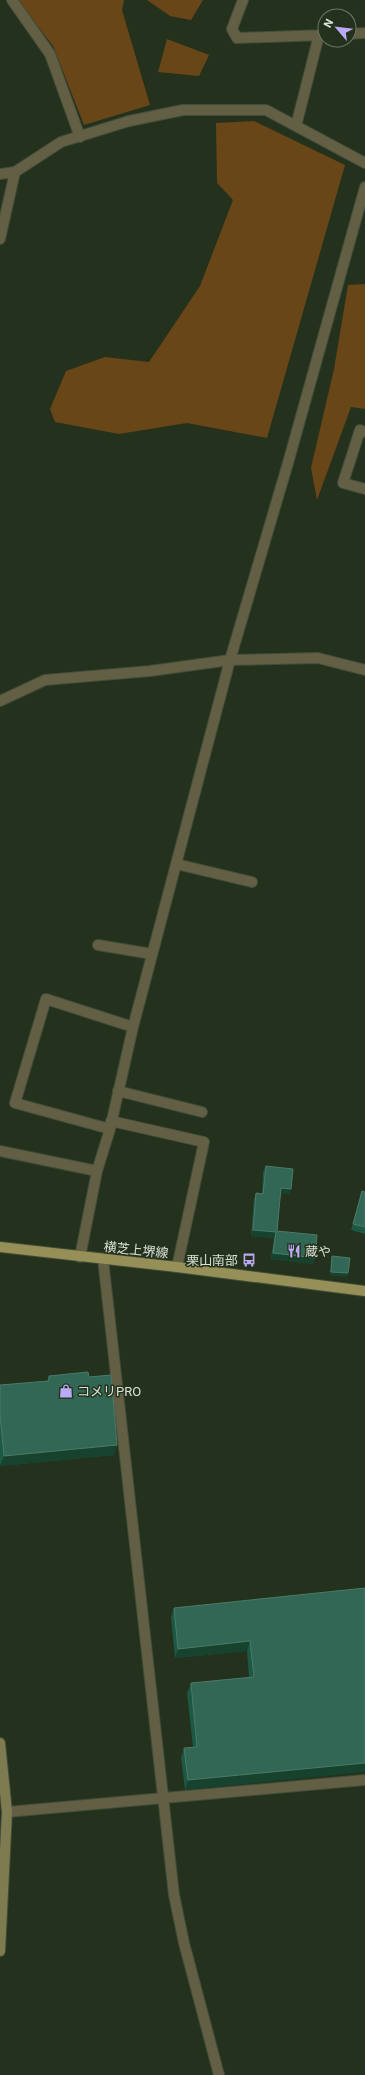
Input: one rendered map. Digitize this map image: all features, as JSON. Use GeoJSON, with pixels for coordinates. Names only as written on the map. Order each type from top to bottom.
{"type":"FeatureCollection","features":[{"type":"Feature","properties":{"kind":"main road","name":"横芝上堺線"},"geometry":{"type":"LineString","coordinates":[[0,1247],[365,1290]]}},
{"type":"Feature","properties":{"kind":"street"},"geometry":{"type":"LineString","coordinates":[[12,0],[50,54],[80,136]]}},
{"type":"Feature","properties":{"kind":"street"},"geometry":{"type":"LineString","coordinates":[[243,0],[232,29],[237,38],[317,35]]}},
{"type":"Feature","properties":{"kind":"street"},"geometry":{"type":"LineString","coordinates":[[296,126],[318,48]]}},
{"type":"Feature","properties":{"kind":"street"},"geometry":{"type":"LineString","coordinates":[[0,174],[15,172],[61,142],[129,121],[183,110],[266,110],[365,163]]}},
{"type":"Feature","properties":{"kind":"street"},"geometry":{"type":"LineString","coordinates":[[0,239],[15,172]]}},
{"type":"Feature","properties":{"kind":"street"},"geometry":{"type":"LineString","coordinates":[[80,1257],[97,1171],[111,1125],[133,1027],[230,660],[290,455],[365,187]]}},
{"type":"Feature","properties":{"kind":"street"},"geometry":{"type":"LineString","coordinates":[[365,432],[360,430],[343,483],[365,489]]}},
{"type":"Feature","properties":{"kind":"street"},"geometry":{"type":"LineString","coordinates":[[0,701],[45,680],[150,671],[230,660],[318,658],[365,670]]}},
{"type":"Feature","properties":{"kind":"street"},"geometry":{"type":"LineString","coordinates":[[176,864],[252,882]]}},
{"type":"Feature","properties":{"kind":"street"},"geometry":{"type":"LineString","coordinates":[[98,945],[152,954]]}},
{"type":"Feature","properties":{"kind":"street"},"geometry":{"type":"LineString","coordinates":[[133,1027],[46,999],[15,1104],[111,1125],[204,1142],[177,1267]]}},
{"type":"Feature","properties":{"kind":"street"},"geometry":{"type":"LineString","coordinates":[[118,1091],[202,1112]]}},
{"type":"Feature","properties":{"kind":"street"},"geometry":{"type":"LineString","coordinates":[[0,1151],[97,1171]]}},
{"type":"Feature","properties":{"kind":"street"},"geometry":{"type":"LineString","coordinates":[[103,1259],[174,1895],[184,1943],[219,2075]]}},
{"type":"Feature","properties":{"kind":"street"},"geometry":{"type":"LineString","coordinates":[[0,1744],[7,1812],[0,1951]]}},
{"type":"Feature","properties":{"kind":"street"},"geometry":{"type":"LineString","coordinates":[[7,1812],[365,1780]]}},
{"type":"Feature","properties":{"kind":"shaded area"},"geometry":{"type":"Polygon","coordinates":[[[17,0],[124,0],[122,10],[150,105],[84,125],[53,46],[17,0]]]}},
{"type":"Feature","properties":{"kind":"shaded area"},"geometry":{"type":"Polygon","coordinates":[[[147,0],[203,0],[191,20],[170,16],[147,0]]]}},
{"type":"Feature","properties":{"kind":"shaded area"},"geometry":{"type":"Polygon","coordinates":[[[167,39],[209,55],[199,76],[158,72],[167,39]]]}},
{"type":"Feature","properties":{"kind":"shaded area"},"geometry":{"type":"Polygon","coordinates":[[[254,121],[345,165],[267,438],[187,423],[119,434],[55,422],[50,409],[66,371],[105,357],[149,362],[200,286],[233,200],[217,183],[216,123],[254,121]]]}},
{"type":"Feature","properties":{"kind":"shaded area"},"geometry":{"type":"Polygon","coordinates":[[[365,284],[365,409],[351,407],[317,500],[311,468],[334,369],[348,285],[365,284]]]}},
{"type":"Feature","properties":{"kind":"building"},"geometry":{"type":"Polygon","coordinates":[[[266,1166],[293,1169],[291,1189],[281,1188],[277,1231],[317,1235],[315,1258],[273,1253],[276,1232],[253,1230],[256,1193],[263,1194],[266,1166]]]}},
{"type":"Feature","properties":{"kind":"building"},"geometry":{"type":"Polygon","coordinates":[[[362,1191],[365,1192],[365,1227],[353,1224],[362,1191]]]}},
{"type":"Feature","properties":{"kind":"building"},"geometry":{"type":"Polygon","coordinates":[[[332,1256],[350,1258],[348,1273],[331,1272],[332,1256]]]}},
{"type":"Feature","properties":{"kind":"building"},"geometry":{"type":"Polygon","coordinates":[[[88,1372],[89,1377],[111,1375],[117,1445],[4,1456],[0,1414],[0,1385],[49,1381],[49,1376],[88,1372]]]}},
{"type":"Feature","properties":{"kind":"building"},"geometry":{"type":"Polygon","coordinates":[[[365,1588],[365,1763],[188,1780],[184,1748],[197,1747],[191,1683],[254,1677],[250,1641],[178,1649],[174,1608],[365,1588]]]}},
{"type":"Feature","properties":{"kind":"place","name":"蔵や"},"geometry":{"type":"Point","coordinates":[294,1251]}},
{"type":"Feature","properties":{"kind":"place","name":"栗山南部"},"geometry":{"type":"Point","coordinates":[249,1260]}},
{"type":"Feature","properties":{"kind":"place","name":"コメリPRO"},"geometry":{"type":"Point","coordinates":[66,1391]}}]}
